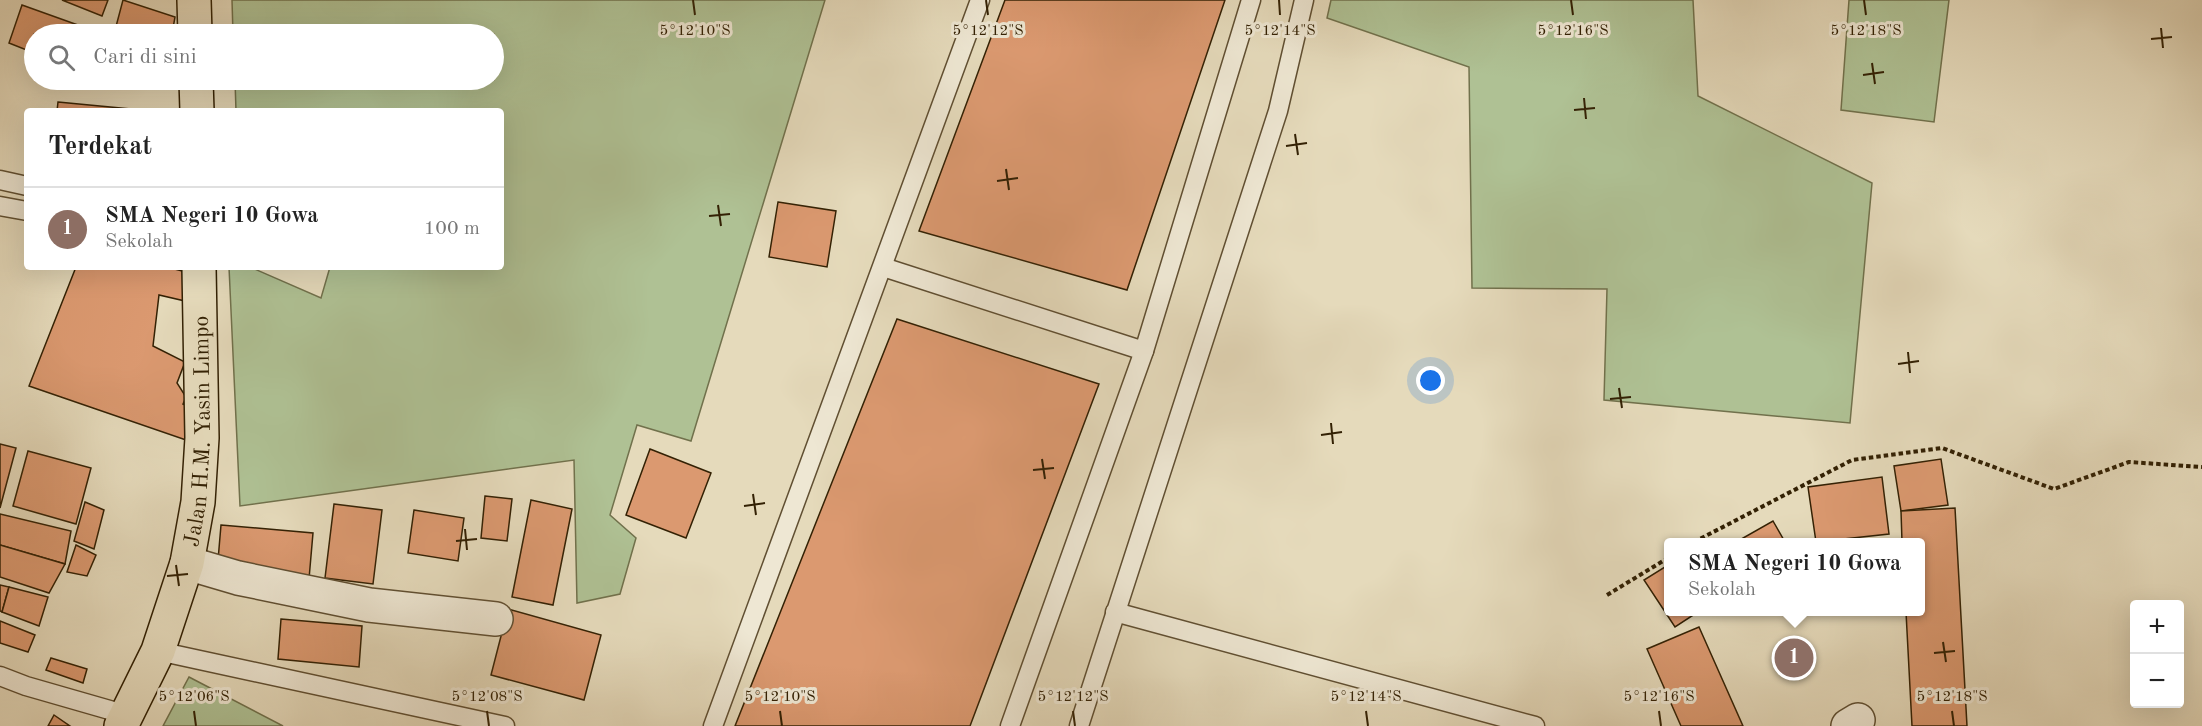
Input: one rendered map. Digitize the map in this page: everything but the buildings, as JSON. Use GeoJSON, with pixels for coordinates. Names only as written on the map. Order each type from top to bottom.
{"type":"FeatureCollection","features":[{"type":"Feature","properties":{"kind":"main road"},"geometry":{"type":"LineString","coordinates":[[194,0],[195,24]]}},
{"type":"Feature","properties":{"kind":"main road"},"geometry":{"type":"LineString","coordinates":[[196,90],[197,108]]}},
{"type":"Feature","properties":{"kind":"main road","name":"Jalan H.M. Yasin Limpo"},"geometry":{"type":"LineString","coordinates":[[124,720],[158,651],[188,563],[198,502],[202,438],[199,270]]}},
{"type":"Feature","properties":{"kind":"street"},"geometry":{"type":"LineString","coordinates":[[188,563],[238,578],[369,605],[496,619]]}},
{"type":"Feature","properties":{"kind":"lane"},"geometry":{"type":"LineString","coordinates":[[713,726],[980,0]]}},
{"type":"Feature","properties":{"kind":"lane"},"geometry":{"type":"LineString","coordinates":[[1010,726],[1144,351],[1251,0]]}},
{"type":"Feature","properties":{"kind":"lane"},"geometry":{"type":"LineString","coordinates":[[1079,726],[1278,111],[1304,0]]}},
{"type":"Feature","properties":{"kind":"lane"},"geometry":{"type":"LineString","coordinates":[[0,180],[24,185]]}},
{"type":"Feature","properties":{"kind":"lane"},"geometry":{"type":"LineString","coordinates":[[0,206],[24,210]]}},
{"type":"Feature","properties":{"kind":"lane"},"geometry":{"type":"LineString","coordinates":[[883,267],[1144,351]]}},
{"type":"Feature","properties":{"kind":"lane"},"geometry":{"type":"LineString","coordinates":[[1115,612],[1535,726]]}},
{"type":"Feature","properties":{"kind":"lane"},"geometry":{"type":"LineString","coordinates":[[158,651],[505,726]]}},
{"type":"Feature","properties":{"kind":"lane"},"geometry":{"type":"LineString","coordinates":[[0,676],[124,720]]}},
{"type":"Feature","properties":{"kind":"path"},"geometry":{"type":"LineString","coordinates":[[1704,538],[1852,460],[1942,448],[2054,489],[2129,462],[2202,467]]}},
{"type":"Feature","properties":{"kind":"path"},"geometry":{"type":"LineString","coordinates":[[1607,595],[1664,560]]}},
{"type":"Feature","properties":{"kind":"green space"},"geometry":{"type":"Polygon","coordinates":[[[232,0],[825,0],[691,441],[637,425],[610,515],[636,538],[620,594],[577,603],[574,460],[240,506],[229,270],[257,270],[321,298],[329,270],[504,270],[504,108],[236,108],[235,90],[504,90],[504,24],[233,24],[232,0]]]}},
{"type":"Feature","properties":{"kind":"green space"},"geometry":{"type":"Polygon","coordinates":[[[1331,0],[1693,0],[1698,96],[1872,183],[1850,423],[1604,400],[1607,289],[1472,288],[1469,67],[1327,18],[1331,0]]]}},
{"type":"Feature","properties":{"kind":"green space"},"geometry":{"type":"Polygon","coordinates":[[[1849,0],[1949,0],[1934,122],[1841,110],[1849,0]]]}},
{"type":"Feature","properties":{"kind":"green space"},"geometry":{"type":"Polygon","coordinates":[[[189,677],[283,726],[163,726],[189,677]]]}},
{"type":"Feature","properties":{"kind":"place","name":"SMA Negeri 10 Gowa"},"geometry":{"type":"Point","coordinates":[1794,658]}}]}
